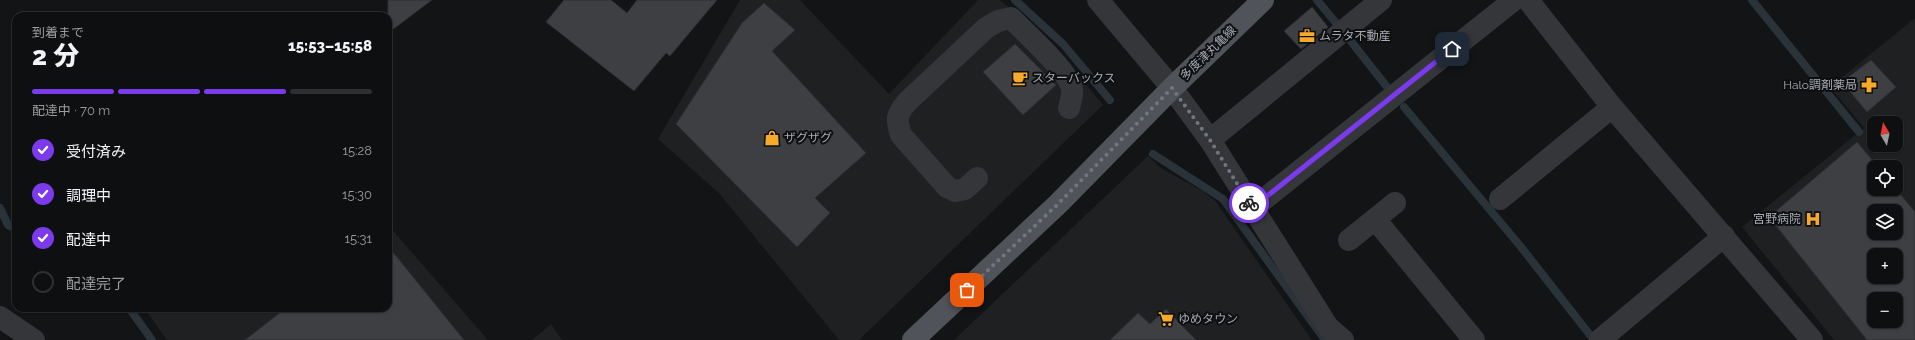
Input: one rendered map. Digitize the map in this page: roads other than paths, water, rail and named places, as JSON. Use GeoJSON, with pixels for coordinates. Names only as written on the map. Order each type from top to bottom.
{"type":"FeatureCollection","features":[{"type":"Feature","properties":{"kind":"main road","name":"多度津丸亀線"},"geometry":{"type":"LineString","coordinates":[[913,340],[1058,204],[1172,88],[1263,0]]}},
{"type":"Feature","properties":{"kind":"street"},"geometry":{"type":"LineString","coordinates":[[1098,0],[1172,88],[1210,140],[1328,327],[1343,340]]}},
{"type":"Feature","properties":{"kind":"street"},"geometry":{"type":"LineString","coordinates":[[1210,140],[1381,0]]}},
{"type":"Feature","properties":{"kind":"street"},"geometry":{"type":"LineString","coordinates":[[1252,208],[1514,0]]}},
{"type":"Feature","properties":{"kind":"street"},"geometry":{"type":"LineString","coordinates":[[1536,3],[1612,107],[1812,340]]}},
{"type":"Feature","properties":{"kind":"street"},"geometry":{"type":"LineString","coordinates":[[977,178],[965,189],[955,192],[947,187],[901,135],[898,125],[898,113],[907,102],[986,28],[998,21],[1011,18],[1022,28],[1064,72],[1072,89],[1069,108]]}},
{"type":"Feature","properties":{"kind":"street"},"geometry":{"type":"LineString","coordinates":[[1500,199],[1612,107]]}},
{"type":"Feature","properties":{"kind":"street"},"geometry":{"type":"LineString","coordinates":[[1349,240],[1395,203]]}},
{"type":"Feature","properties":{"kind":"street"},"geometry":{"type":"LineString","coordinates":[[1375,219],[1474,340]]}},
{"type":"Feature","properties":{"kind":"street"},"geometry":{"type":"LineString","coordinates":[[1600,340],[1724,236]]}},
{"type":"Feature","properties":{"kind":"street"},"geometry":{"type":"LineString","coordinates":[[0,317],[34,340]]}},
{"type":"Feature","properties":{"kind":"waterway"},"geometry":{"type":"LineString","coordinates":[[1015,0],[1063,44],[1110,100]]}},
{"type":"Feature","properties":{"kind":"waterway"},"geometry":{"type":"LineString","coordinates":[[1317,0],[1341,29]]}},
{"type":"Feature","properties":{"kind":"waterway"},"geometry":{"type":"LineString","coordinates":[[1752,0],[1859,132]]}},
{"type":"Feature","properties":{"kind":"waterway"},"geometry":{"type":"LineString","coordinates":[[1350,40],[1387,87]]}},
{"type":"Feature","properties":{"kind":"waterway"},"geometry":{"type":"LineString","coordinates":[[1404,107],[1521,247],[1590,335]]}},
{"type":"Feature","properties":{"kind":"waterway"},"geometry":{"type":"LineString","coordinates":[[1153,154],[1223,199],[1325,340]]}},
{"type":"Feature","properties":{"kind":"waterway"},"geometry":{"type":"LineString","coordinates":[[0,208],[8,225],[12,227]]}},
{"type":"Feature","properties":{"kind":"waterway"},"geometry":{"type":"LineString","coordinates":[[132,312],[152,340]]}},
{"type":"Feature","properties":{"kind":"place","name":"ムラタ不動産"},"geometry":{"type":"Point","coordinates":[1307,36]}},
{"type":"Feature","properties":{"kind":"place","name":"スターバックス"},"geometry":{"type":"Point","coordinates":[1020,78]}},
{"type":"Feature","properties":{"kind":"place","name":"Halo調剤薬局"},"geometry":{"type":"Point","coordinates":[1869,85]}},
{"type":"Feature","properties":{"kind":"place","name":"ザグザグ"},"geometry":{"type":"Point","coordinates":[772,138]}},
{"type":"Feature","properties":{"kind":"place","name":"宮野病院"},"geometry":{"type":"Point","coordinates":[1813,219]}},
{"type":"Feature","properties":{"kind":"place","name":"ゆめタウン"},"geometry":{"type":"Point","coordinates":[1166,319]}}]}
